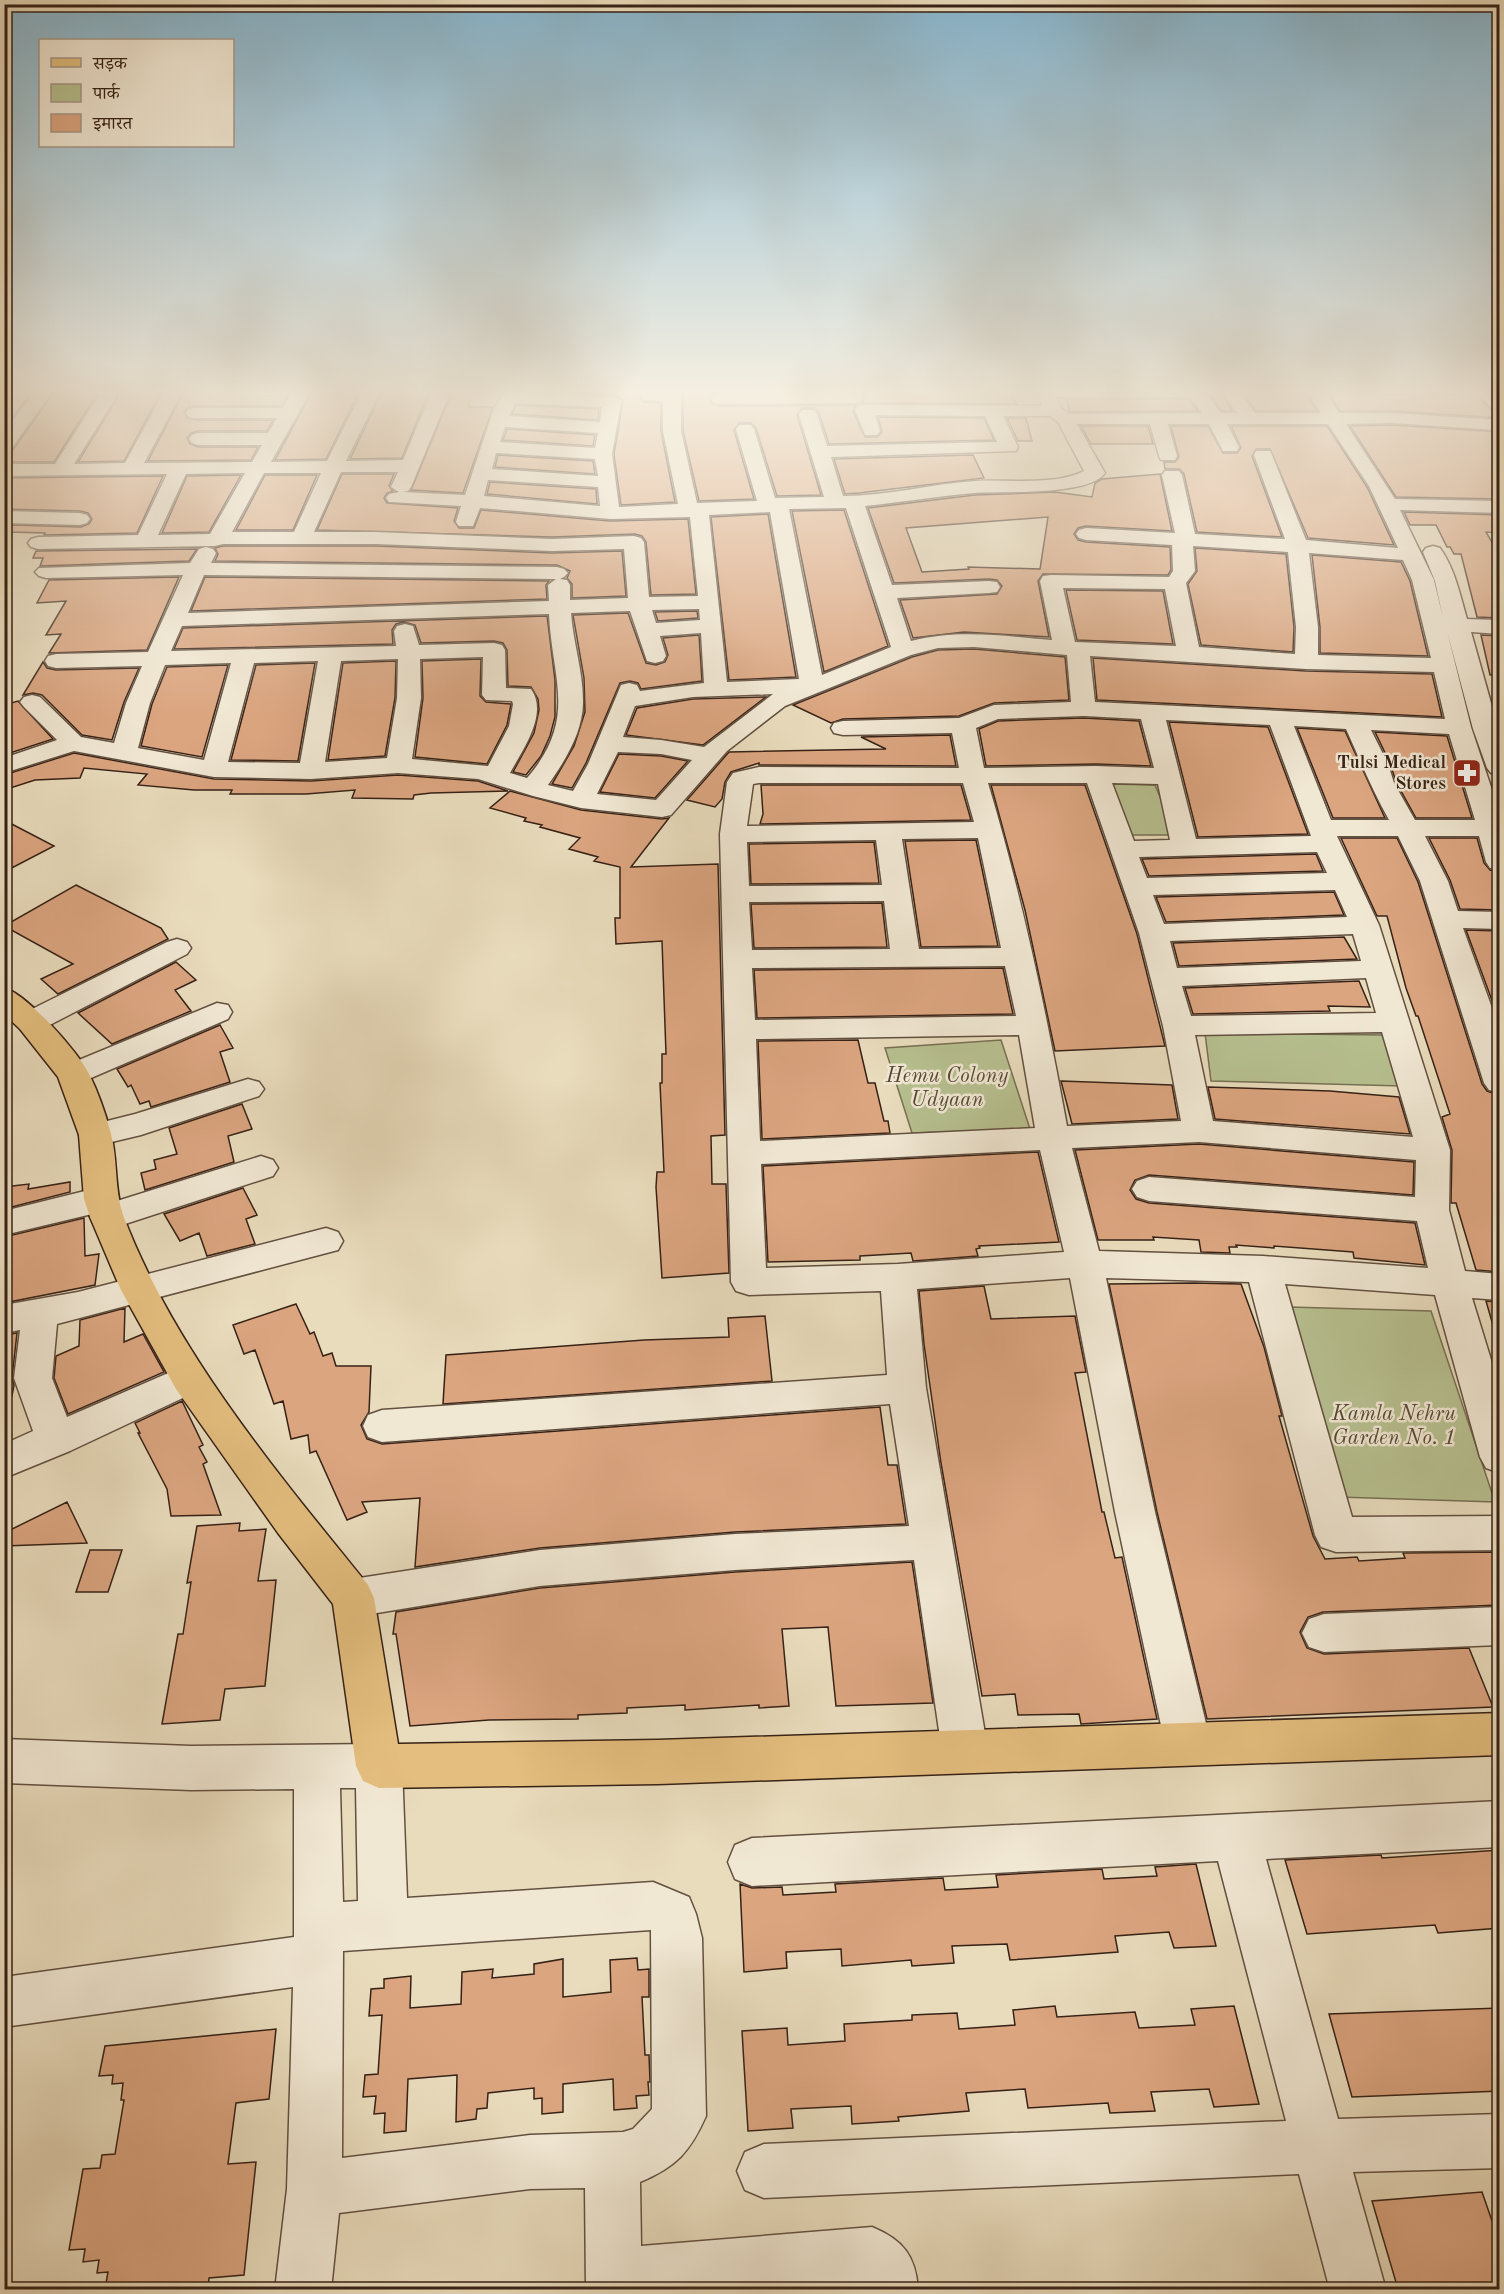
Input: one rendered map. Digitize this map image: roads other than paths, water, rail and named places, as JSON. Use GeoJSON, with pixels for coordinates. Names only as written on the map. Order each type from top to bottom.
{"type":"FeatureCollection","features":[{"type":"Feature","properties":{"kind":"main road"},"geometry":{"type":"LineString","coordinates":[[4,997],[31,1022],[73,1074],[95,1135],[104,1208],[139,1290],[189,1379],[292,1521],[353,1598],[379,1766],[658,1762],[1500,1734]]}},
{"type":"Feature","properties":{"kind":"street"},"geometry":{"type":"LineString","coordinates":[[145,541],[165,499]]}},
{"type":"Feature","properties":{"kind":"street"},"geometry":{"type":"LineString","coordinates":[[125,753],[128,734],[156,659],[196,568],[217,539],[239,499]]}},
{"type":"Feature","properties":{"kind":"street"},"geometry":{"type":"LineString","coordinates":[[301,538],[319,499]]}},
{"type":"Feature","properties":{"kind":"street"},"geometry":{"type":"LineString","coordinates":[[376,538],[395,499]]}},
{"type":"Feature","properties":{"kind":"street"},"geometry":{"type":"LineString","coordinates":[[423,499],[610,513],[871,499]]}},
{"type":"Feature","properties":{"kind":"street"},"geometry":{"type":"LineString","coordinates":[[609,499],[610,513]]}},
{"type":"Feature","properties":{"kind":"street"},"geometry":{"type":"LineString","coordinates":[[691,499],[712,626],[716,688]]}},
{"type":"Feature","properties":{"kind":"street"},"geometry":{"type":"LineString","coordinates":[[771,499],[812,686]]}},
{"type":"Feature","properties":{"kind":"street"},"geometry":{"type":"LineString","coordinates":[[844,499],[885,592],[903,650]]}},
{"type":"Feature","properties":{"kind":"street"},"geometry":{"type":"LineString","coordinates":[[1175,582],[1184,571],[1182,539],[1186,532],[1178,499]]}},
{"type":"Feature","properties":{"kind":"street"},"geometry":{"type":"LineString","coordinates":[[1280,499],[1298,546],[1307,627],[1306,662]]}},
{"type":"Feature","properties":{"kind":"street"},"geometry":{"type":"LineString","coordinates":[[1392,499],[1446,581],[1485,729],[1499,764],[1471,765]]}},
{"type":"Feature","properties":{"kind":"street"},"geometry":{"type":"LineString","coordinates":[[69,543],[90,500]]}},
{"type":"Feature","properties":{"kind":"street"},"geometry":{"type":"LineString","coordinates":[[460,541],[472,501]]}},
{"type":"Feature","properties":{"kind":"street"},"geometry":{"type":"LineString","coordinates":[[1398,505],[1500,507]]}},
{"type":"Feature","properties":{"kind":"street"},"geometry":{"type":"LineString","coordinates":[[1398,505],[1413,555],[1424,580],[1459,727],[1500,862]]}},
{"type":"Feature","properties":{"kind":"street"},"geometry":{"type":"LineString","coordinates":[[1476,506],[1491,529]]}},
{"type":"Feature","properties":{"kind":"street"},"geometry":{"type":"LineString","coordinates":[[546,508],[544,541],[552,545]]}},
{"type":"Feature","properties":{"kind":"street"},"geometry":{"type":"LineString","coordinates":[[4,517],[80,519]]}},
{"type":"Feature","properties":{"kind":"street"},"geometry":{"type":"LineString","coordinates":[[1086,534],[1413,555]]}},
{"type":"Feature","properties":{"kind":"street"},"geometry":{"type":"LineString","coordinates":[[38,543],[301,538],[376,538],[552,545],[634,542],[639,604],[655,656]]}},
{"type":"Feature","properties":{"kind":"street"},"geometry":{"type":"LineString","coordinates":[[532,788],[542,778],[556,750],[570,711],[572,692],[552,545]]}},
{"type":"Feature","properties":{"kind":"street"},"geometry":{"type":"LineString","coordinates":[[46,572],[196,568],[557,573]]}},
{"type":"Feature","properties":{"kind":"street"},"geometry":{"type":"LineString","coordinates":[[398,765],[404,736],[411,653],[404,614],[417,570]]}},
{"type":"Feature","properties":{"kind":"street"},"geometry":{"type":"LineString","coordinates":[[1084,710],[1072,649],[1051,580],[1175,582]]}},
{"type":"Feature","properties":{"kind":"street"},"geometry":{"type":"LineString","coordinates":[[1175,582],[1189,655]]}},
{"type":"Feature","properties":{"kind":"street"},"geometry":{"type":"LineString","coordinates":[[885,592],[988,586]]}},
{"type":"Feature","properties":{"kind":"street"},"geometry":{"type":"LineString","coordinates":[[174,620],[708,602]]}},
{"type":"Feature","properties":{"kind":"street"},"geometry":{"type":"LineString","coordinates":[[1433,624],[1458,623],[1500,627]]}},
{"type":"Feature","properties":{"kind":"street"},"geometry":{"type":"LineString","coordinates":[[646,630],[712,626]]}},
{"type":"Feature","properties":{"kind":"street"},"geometry":{"type":"LineString","coordinates":[[4,766],[74,743],[214,769],[311,771],[398,765],[480,772],[581,800],[662,809],[710,755],[777,701],[903,650],[938,641],[974,640],[1072,649],[1168,652],[1306,662],[1444,665]]}},
{"type":"Feature","properties":{"kind":"street"},"geometry":{"type":"LineString","coordinates":[[56,661],[494,650],[494,695],[523,694],[526,704],[520,726],[495,777]]}},
{"type":"Feature","properties":{"kind":"street"},"geometry":{"type":"LineString","coordinates":[[311,771],[331,654]]}},
{"type":"Feature","properties":{"kind":"street"},"geometry":{"type":"LineString","coordinates":[[214,769],[244,657]]}},
{"type":"Feature","properties":{"kind":"street"},"geometry":{"type":"LineString","coordinates":[[581,800],[609,744],[628,694],[716,688],[812,686]]}},
{"type":"Feature","properties":{"kind":"street"},"geometry":{"type":"LineString","coordinates":[[32,702],[74,743]]}},
{"type":"Feature","properties":{"kind":"street"},"geometry":{"type":"LineString","coordinates":[[843,728],[963,725],[994,712],[1084,710],[1151,711],[1459,727]]}},
{"type":"Feature","properties":{"kind":"street"},"geometry":{"type":"LineString","coordinates":[[1151,711],[1185,847]]}},
{"type":"Feature","properties":{"kind":"street"},"geometry":{"type":"LineString","coordinates":[[1279,718],[1324,836],[1365,925],[1432,1150],[1432,1210],[1450,1284],[1500,1457]]}},
{"type":"Feature","properties":{"kind":"street"},"geometry":{"type":"LineString","coordinates":[[1355,723],[1375,764],[1381,783],[1434,881],[1500,1083]]}},
{"type":"Feature","properties":{"kind":"street"},"geometry":{"type":"LineString","coordinates":[[963,725],[973,775],[989,830],[1018,957],[1053,1137],[1085,1264],[1135,1512],[1188,1744]]}},
{"type":"Feature","properties":{"kind":"street"},"geometry":{"type":"LineString","coordinates":[[609,744],[661,747],[710,755]]}},
{"type":"Feature","properties":{"kind":"street"},"geometry":{"type":"LineString","coordinates":[[1169,776],[1096,774],[750,775],[742,778],[733,834],[749,1282],[898,1276],[1085,1264],[1263,1269],[1500,1287]]}},
{"type":"Feature","properties":{"kind":"street"},"geometry":{"type":"LineString","coordinates":[[1096,774],[1153,933],[1178,1026],[1198,1131]]}},
{"type":"Feature","properties":{"kind":"street"},"geometry":{"type":"LineString","coordinates":[[1123,850],[1324,836],[1406,827],[1488,828]]}},
{"type":"Feature","properties":{"kind":"street"},"geometry":{"type":"LineString","coordinates":[[733,834],[989,830]]}},
{"type":"Feature","properties":{"kind":"street"},"geometry":{"type":"LineString","coordinates":[[888,832],[906,958]]}},
{"type":"Feature","properties":{"kind":"street"},"geometry":{"type":"LineString","coordinates":[[1136,887],[1344,881]]}},
{"type":"Feature","properties":{"kind":"street"},"geometry":{"type":"LineString","coordinates":[[735,894],[896,893]]}},
{"type":"Feature","properties":{"kind":"street"},"geometry":{"type":"LineString","coordinates":[[1446,919],[1500,921]]}},
{"type":"Feature","properties":{"kind":"street"},"geometry":{"type":"LineString","coordinates":[[1153,933],[1365,925]]}},
{"type":"Feature","properties":{"kind":"street"},"geometry":{"type":"LineString","coordinates":[[31,1022],[177,948]]}},
{"type":"Feature","properties":{"kind":"street"},"geometry":{"type":"LineString","coordinates":[[738,959],[1018,957]]}},
{"type":"Feature","properties":{"kind":"street"},"geometry":{"type":"LineString","coordinates":[[1165,978],[1378,969]]}},
{"type":"Feature","properties":{"kind":"street"},"geometry":{"type":"LineString","coordinates":[[73,1074],[217,1012]]}},
{"type":"Feature","properties":{"kind":"street"},"geometry":{"type":"LineString","coordinates":[[1178,1026],[1393,1022]]}},
{"type":"Feature","properties":{"kind":"street"},"geometry":{"type":"LineString","coordinates":[[741,1030],[1033,1025]]}},
{"type":"Feature","properties":{"kind":"street"},"geometry":{"type":"LineString","coordinates":[[95,1135],[141,1124],[248,1089]]}},
{"type":"Feature","properties":{"kind":"street"},"geometry":{"type":"LineString","coordinates":[[745,1153],[1198,1131],[1432,1150]]}},
{"type":"Feature","properties":{"kind":"street"},"geometry":{"type":"LineString","coordinates":[[4,1222],[59,1211],[104,1208],[261,1168]]}},
{"type":"Feature","properties":{"kind":"street"},"geometry":{"type":"LineString","coordinates":[[1149,1190],[1432,1210]]}},
{"type":"Feature","properties":{"kind":"street"},"geometry":{"type":"LineString","coordinates":[[4,1319],[139,1290],[326,1241]]}},
{"type":"Feature","properties":{"kind":"street"},"geometry":{"type":"LineString","coordinates":[[1263,1269],[1336,1535],[1500,1533]]}},
{"type":"Feature","properties":{"kind":"street"},"geometry":{"type":"LineString","coordinates":[[898,1276],[907,1388],[965,1751]]}},
{"type":"Feature","properties":{"kind":"street"},"geometry":{"type":"LineString","coordinates":[[40,1313],[33,1378],[56,1440]]}},
{"type":"Feature","properties":{"kind":"street"},"geometry":{"type":"LineString","coordinates":[[4,1462],[189,1379]]}},
{"type":"Feature","properties":{"kind":"street"},"geometry":{"type":"LineString","coordinates":[[382,1426],[907,1388]]}},
{"type":"Feature","properties":{"kind":"street"},"geometry":{"type":"LineString","coordinates":[[353,1598],[540,1568],[735,1552],[931,1542]]}},
{"type":"Feature","properties":{"kind":"street"},"geometry":{"type":"LineString","coordinates":[[1324,1633],[1500,1626]]}},
{"type":"Feature","properties":{"kind":"street"},"geometry":{"type":"LineString","coordinates":[[4,1761],[191,1768],[379,1766],[383,1923]]}},
{"type":"Feature","properties":{"kind":"street"},"geometry":{"type":"LineString","coordinates":[[303,2289],[314,2189],[318,1943],[317,1767]]}},
{"type":"Feature","properties":{"kind":"street"},"geometry":{"type":"LineString","coordinates":[[752,1862],[1500,1824]]}},
{"type":"Feature","properties":{"kind":"street"},"geometry":{"type":"LineString","coordinates":[[1236,1838],[1358,2289]]}},
{"type":"Feature","properties":{"kind":"street"},"geometry":{"type":"LineString","coordinates":[[4,2002],[318,1943],[383,1923],[652,1906],[672,1914],[677,1938],[679,2116],[667,2135],[647,2153],[625,2161],[530,2162],[314,2189]]}},
{"type":"Feature","properties":{"kind":"street"},"geometry":{"type":"LineString","coordinates":[[764,2171],[1318,2146],[1500,2141]]}},
{"type":"Feature","properties":{"kind":"street"},"geometry":{"type":"LineString","coordinates":[[612,2160],[614,2283],[872,2255],[889,2273],[890,2289]]}},
{"type":"Feature","properties":{"kind":"place","name":"Tulsi Medical Stores"},"geometry":{"type":"Point","coordinates":[1467,773]}},
{"type":"Feature","properties":{"kind":"park label","name":"Hemu Colony Udyaan"},"geometry":{"type":"Point","coordinates":[947,1088]}},
{"type":"Feature","properties":{"kind":"park label","name":"Kamla Nehru Garden No. 1"},"geometry":{"type":"Point","coordinates":[1394,1426]}}]}
